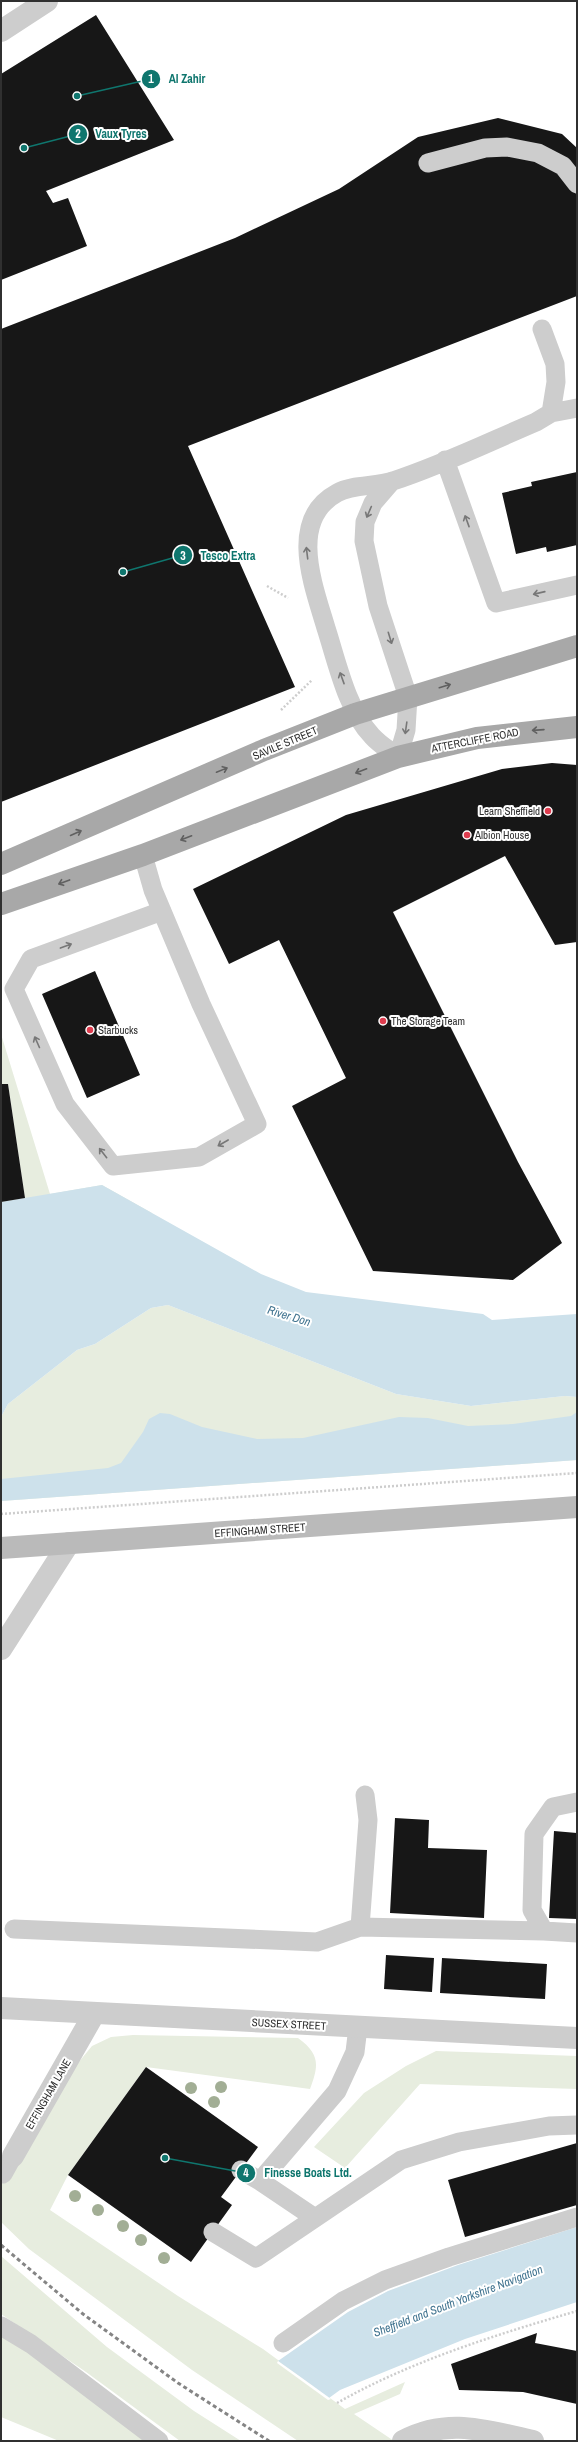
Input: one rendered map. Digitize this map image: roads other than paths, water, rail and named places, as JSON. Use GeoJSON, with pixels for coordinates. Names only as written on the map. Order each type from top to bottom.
{"type":"FeatureCollection","features":[{"type":"Feature","properties":{"kind":"main road","name":"SAVILE STREET"},"geometry":{"type":"LineString","coordinates":[[1,864],[264,750],[355,714],[577,646]]}},
{"type":"Feature","properties":{"kind":"main road","name":"ATTERCLIFFE ROAD"},"geometry":{"type":"LineString","coordinates":[[398,757],[477,738],[577,727]]}},
{"type":"Feature","properties":{"kind":"main road"},"geometry":{"type":"LineString","coordinates":[[1,904],[144,854],[398,757]]}},
{"type":"Feature","properties":{"kind":"main road","name":"EFFINGHAM STREET"},"geometry":{"type":"LineString","coordinates":[[1,1548],[577,1507]]}},
{"type":"Feature","properties":{"kind":"street"},"geometry":{"type":"LineString","coordinates":[[1,31],[47,1]]}},
{"type":"Feature","properties":{"kind":"street"},"geometry":{"type":"LineString","coordinates":[[1,1649],[69,1543]]}},
{"type":"Feature","properties":{"kind":"street","name":"SUSSEX STREET"},"geometry":{"type":"LineString","coordinates":[[1,2008],[577,2038]]}},
{"type":"Feature","properties":{"kind":"street","name":"EFFINGHAM LANE"},"geometry":{"type":"LineString","coordinates":[[8,2165],[94,2014]]}},
{"type":"Feature","properties":{"kind":"street"},"geometry":{"type":"LineString","coordinates":[[403,2441],[432,2430],[462,2427],[534,2441]]}},
{"type":"Feature","properties":{"kind":"lane"},"geometry":{"type":"LineString","coordinates":[[428,163],[485,148],[507,147],[538,153],[563,166],[577,184]]}},
{"type":"Feature","properties":{"kind":"lane"},"geometry":{"type":"LineString","coordinates":[[542,328],[555,364],[556,382],[551,412]]}},
{"type":"Feature","properties":{"kind":"lane"},"geometry":{"type":"LineString","coordinates":[[392,481],[373,503],[365,522],[364,541],[378,606],[408,697],[406,730],[398,757],[372,736],[355,714],[310,576],[306,544],[322,504],[338,492],[392,481],[536,422],[551,412],[577,408]]}},
{"type":"Feature","properties":{"kind":"lane"},"geometry":{"type":"LineString","coordinates":[[445,460],[496,603],[577,585]]}},
{"type":"Feature","properties":{"kind":"lane"},"geometry":{"type":"LineString","coordinates":[[144,854],[153,890],[257,1124],[199,1157],[114,1166],[65,1104],[14,989],[31,959],[162,911]]}},
{"type":"Feature","properties":{"kind":"lane"},"geometry":{"type":"LineString","coordinates":[[360,1927],[368,1820],[365,1795]]}},
{"type":"Feature","properties":{"kind":"lane"},"geometry":{"type":"LineString","coordinates":[[544,1931],[532,1910],[534,1834],[553,1807],[577,1802]]}},
{"type":"Feature","properties":{"kind":"lane"},"geometry":{"type":"LineString","coordinates":[[14,1929],[317,1942],[360,1927],[577,1933]]}},
{"type":"Feature","properties":{"kind":"lane"},"geometry":{"type":"LineString","coordinates":[[260,2181],[337,2091],[355,2052],[358,2027]]}},
{"type":"Feature","properties":{"kind":"lane"},"geometry":{"type":"LineString","coordinates":[[212,2232],[256,2258],[401,2160],[459,2142],[549,2126],[577,2126]]}},
{"type":"Feature","properties":{"kind":"lane"},"geometry":{"type":"LineString","coordinates":[[241,2170],[315,2218]]}},
{"type":"Feature","properties":{"kind":"lane"},"geometry":{"type":"LineString","coordinates":[[283,2343],[343,2301],[385,2280],[457,2254],[577,2217]]}},
{"type":"Feature","properties":{"kind":"lane"},"geometry":{"type":"LineString","coordinates":[[1,2326],[31,2344],[159,2441]]}},
{"type":"Feature","properties":{"kind":"water","name":"River Don"},"geometry":{"type":"Polygon","coordinates":[[[102,1185],[261,1274],[306,1292],[483,1314],[492,1320],[577,1314],[577,1397],[565,1396],[471,1406],[396,1394],[168,1305],[151,1308],[95,1344],[77,1350],[8,1404],[1,1417],[1,1202],[102,1185]]]}},
{"type":"Feature","properties":{"kind":"water"},"geometry":{"type":"Polygon","coordinates":[[[577,1412],[577,1460],[1,1501],[1,1479],[108,1468],[121,1463],[143,1432],[149,1419],[160,1413],[170,1414],[202,1427],[257,1439],[303,1438],[399,1417],[428,1418],[468,1426],[513,1424],[571,1416],[577,1412]]]}},
{"type":"Feature","properties":{"kind":"water","name":"Sheffield and South Yorkshire Navigation"},"geometry":{"type":"Polygon","coordinates":[[[577,2227],[577,2302],[465,2339],[340,2390],[329,2398],[278,2361],[348,2312],[388,2291],[458,2265],[577,2227]]]}},
{"type":"Feature","properties":{"kind":"railway"},"geometry":{"type":"LineString","coordinates":[[1,2245],[83,2314],[178,2383],[269,2441]]}},
{"type":"Feature","properties":{"kind":"place","name":"Al Zahir"},"geometry":{"type":"Point","coordinates":[77,96]}},
{"type":"Feature","properties":{"kind":"place","name":"Vaux Tyres"},"geometry":{"type":"Point","coordinates":[24,148]}},
{"type":"Feature","properties":{"kind":"place","name":"Tesco Extra"},"geometry":{"type":"Point","coordinates":[123,572]}},
{"type":"Feature","properties":{"kind":"place","name":"Learn Sheffield"},"geometry":{"type":"Point","coordinates":[548,811]}},
{"type":"Feature","properties":{"kind":"place","name":"Albion House"},"geometry":{"type":"Point","coordinates":[467,835]}},
{"type":"Feature","properties":{"kind":"place","name":"The Storage Team"},"geometry":{"type":"Point","coordinates":[383,1021]}},
{"type":"Feature","properties":{"kind":"place","name":"Starbucks"},"geometry":{"type":"Point","coordinates":[90,1030]}},
{"type":"Feature","properties":{"kind":"place","name":"Finesse Boats Ltd."},"geometry":{"type":"Point","coordinates":[165,2158]}}]}
